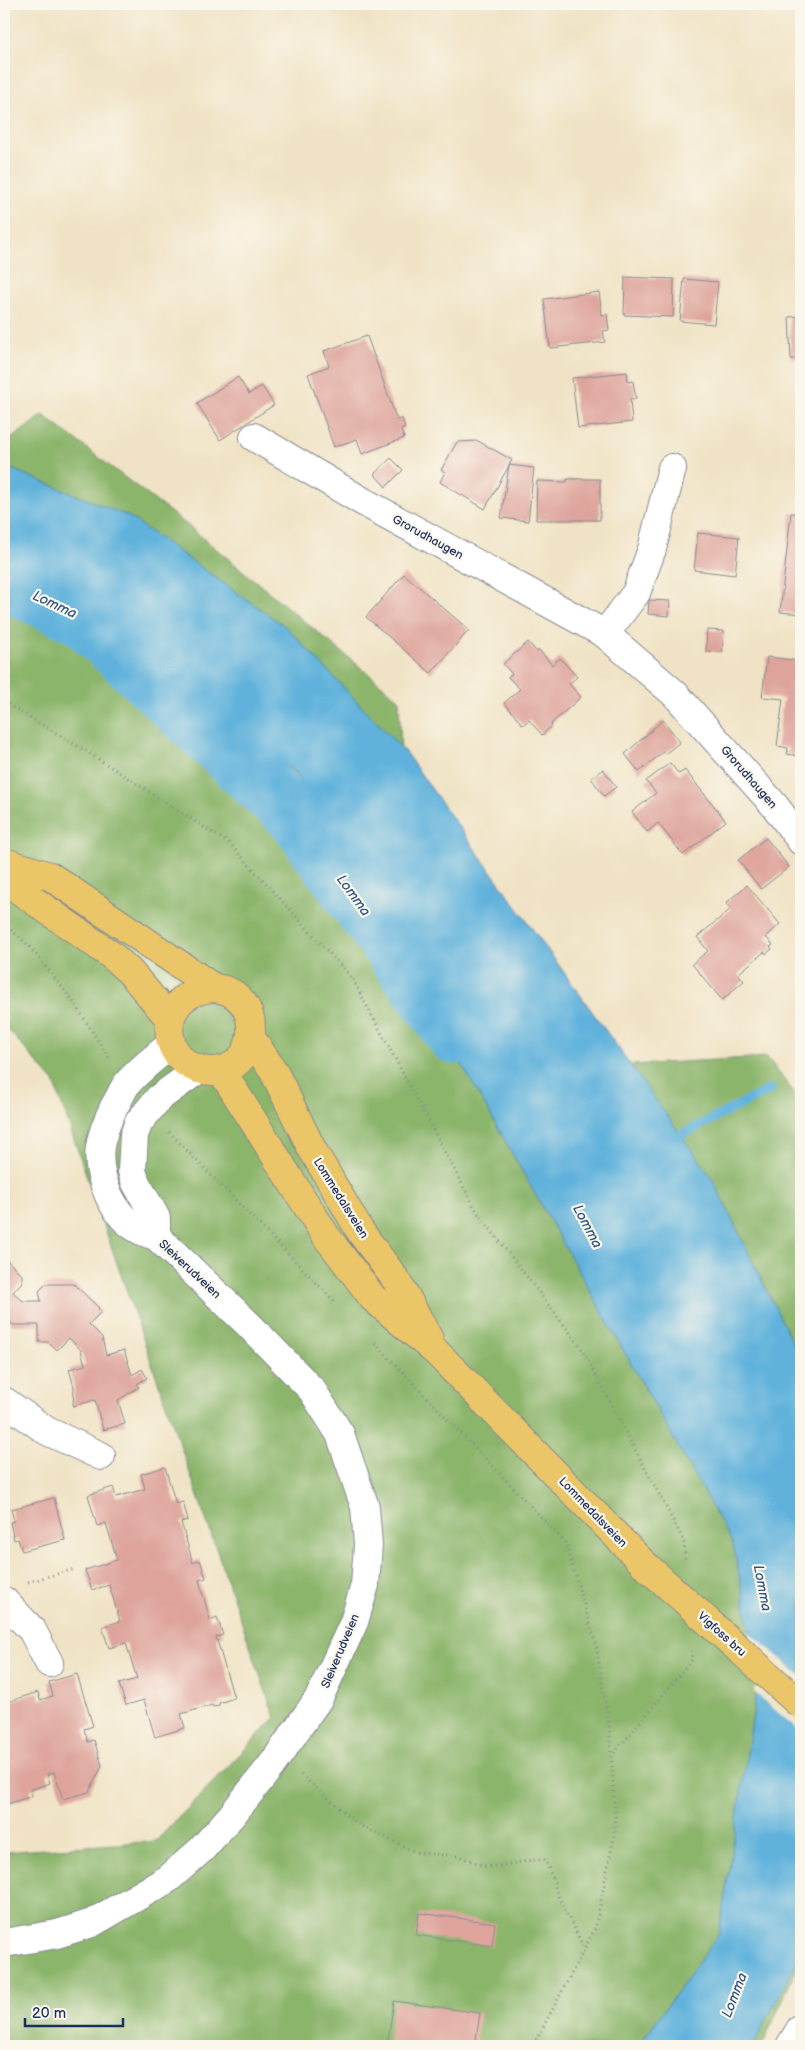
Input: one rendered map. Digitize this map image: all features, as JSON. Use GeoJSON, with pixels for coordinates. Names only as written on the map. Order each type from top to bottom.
{"type":"FeatureCollection","features":[{"type":"Feature","properties":{"kind":"main road"},"geometry":{"type":"LineString","coordinates":[[4,862],[50,876],[214,988]]}},
{"type":"Feature","properties":{"kind":"main road"},"geometry":{"type":"LineString","coordinates":[[4,868],[16,888],[111,955],[130,972],[171,1031],[181,1059],[210,1069],[230,1066],[245,1053],[252,1039],[251,1021],[244,1004],[230,992],[214,988],[194,990],[175,1006],[171,1031]]}},
{"type":"Feature","properties":{"kind":"main road","name":"Lommedalsveien"},"geometry":{"type":"LineString","coordinates":[[252,1039],[274,1072],[312,1150],[360,1231],[399,1284],[437,1353]]}},
{"type":"Feature","properties":{"kind":"main road","name":"Lommedalsveien"},"geometry":{"type":"LineString","coordinates":[[210,1069],[326,1236],[372,1298],[437,1353],[644,1564]]}},
{"type":"Feature","properties":{"kind":"main road","name":"Vigfoss bru"},"geometry":{"type":"LineString","coordinates":[[644,1564],[801,1705]]}},
{"type":"Feature","properties":{"kind":"street","name":"Grorudhaugen"},"geometry":{"type":"LineString","coordinates":[[254,437],[362,501],[604,634],[675,694],[775,806],[801,841]]}},
{"type":"Feature","properties":{"kind":"street"},"geometry":{"type":"LineString","coordinates":[[604,634],[636,593],[652,549],[672,468]]}},
{"type":"Feature","properties":{"kind":"street","name":"Sleiverudveien"},"geometry":{"type":"LineString","coordinates":[[4,1943],[57,1934],[92,1923],[168,1879],[202,1849],[232,1816],[271,1766],[319,1698],[354,1622],[365,1585],[368,1545],[365,1507],[340,1434],[312,1390],[249,1325],[156,1236],[141,1232],[130,1226],[111,1200],[103,1182],[100,1147],[104,1128],[126,1085],[171,1031]]}},
{"type":"Feature","properties":{"kind":"street","name":"Sleiverudveien"},"geometry":{"type":"LineString","coordinates":[[156,1236],[156,1218],[136,1183],[132,1171],[134,1135],[139,1122],[159,1098],[210,1069]]}},
{"type":"Feature","properties":{"kind":"street"},"geometry":{"type":"LineString","coordinates":[[4,1401],[47,1431],[101,1456]]}},
{"type":"Feature","properties":{"kind":"street"},"geometry":{"type":"LineString","coordinates":[[13,1593],[49,1663]]}},
{"type":"Feature","properties":{"kind":"street"},"geometry":{"type":"LineString","coordinates":[[790,2046],[801,2028]]}},
{"type":"Feature","properties":{"kind":"path"},"geometry":{"type":"LineString","coordinates":[[4,702],[86,751],[230,844],[352,978],[477,1212],[580,1346],[684,1541]]}},
{"type":"Feature","properties":{"kind":"path"},"geometry":{"type":"LineString","coordinates":[[4,923],[30,947],[73,1001],[126,1085]]}},
{"type":"Feature","properties":{"kind":"path"},"geometry":{"type":"LineString","coordinates":[[148,1111],[338,1305]]}},
{"type":"Feature","properties":{"kind":"path"},"geometry":{"type":"LineString","coordinates":[[372,1340],[565,1542],[596,1644],[609,1724],[616,1827],[595,1930],[532,2046]]}},
{"type":"Feature","properties":{"kind":"path"},"geometry":{"type":"LineString","coordinates":[[13,1593],[76,1569]]}},
{"type":"Feature","properties":{"kind":"path"},"geometry":{"type":"LineString","coordinates":[[611,1757],[692,1660]]}},
{"type":"Feature","properties":{"kind":"path"},"geometry":{"type":"LineString","coordinates":[[295,1769],[358,1824],[418,1853],[459,1856],[484,1866],[500,1866],[532,1860],[545,1860],[557,1894],[585,1949]]}},
{"type":"Feature","properties":{"kind":"green space"},"geometry":{"type":"Polygon","coordinates":[[[43,415],[187,525],[399,699],[402,779],[631,1065],[767,1057],[801,1102],[801,1959],[762,2046],[4,2046],[4,1852],[156,1841],[275,1718],[54,1082],[4,1025],[4,444],[43,415]]]}},
{"type":"Feature","properties":{"kind":"water"},"geometry":{"type":"Polygon","coordinates":[[[4,466],[128,516],[286,627],[405,752],[712,1178],[796,1350],[801,1373],[801,1953],[753,2046],[638,2046],[719,1934],[759,1676],[733,1544],[297,773],[4,590],[4,466]]]}},
{"type":"Feature","properties":{"kind":"pier"},"geometry":{"type":"Polygon","coordinates":[[[748,1631],[801,1676],[801,1732],[754,1692],[757,1676],[748,1631]]]}},
{"type":"Feature","properties":{"kind":"building"},"geometry":{"type":"Polygon","coordinates":[[[625,277],[674,279],[673,317],[624,315],[625,277]]]}},
{"type":"Feature","properties":{"kind":"building"},"geometry":{"type":"Polygon","coordinates":[[[684,279],[718,282],[714,324],[680,321],[684,279]]]}},
{"type":"Feature","properties":{"kind":"building"},"geometry":{"type":"Polygon","coordinates":[[[599,292],[602,315],[607,314],[609,330],[603,331],[605,342],[550,348],[544,299],[599,292]]]}},
{"type":"Feature","properties":{"kind":"building"},"geometry":{"type":"Polygon","coordinates":[[[801,316],[801,359],[791,359],[789,317],[801,316]]]}},
{"type":"Feature","properties":{"kind":"building"},"geometry":{"type":"Polygon","coordinates":[[[367,336],[397,420],[402,418],[405,428],[401,430],[404,438],[362,454],[357,439],[334,447],[308,374],[329,366],[324,351],[367,336]]]}},
{"type":"Feature","properties":{"kind":"building"},"geometry":{"type":"Polygon","coordinates":[[[627,372],[628,382],[633,381],[636,399],[630,399],[632,422],[578,428],[572,378],[627,372]]]}},
{"type":"Feature","properties":{"kind":"building"},"geometry":{"type":"Polygon","coordinates":[[[238,377],[249,394],[262,386],[274,405],[220,440],[197,403],[238,377]]]}},
{"type":"Feature","properties":{"kind":"building"},"geometry":{"type":"Polygon","coordinates":[[[478,441],[512,460],[485,509],[440,482],[445,472],[441,470],[457,442],[478,441]]]}},
{"type":"Feature","properties":{"kind":"building"},"geometry":{"type":"Polygon","coordinates":[[[391,458],[403,470],[386,487],[374,474],[391,458]]]}},
{"type":"Feature","properties":{"kind":"building"},"geometry":{"type":"Polygon","coordinates":[[[509,465],[534,468],[528,521],[501,518],[509,465]]]}},
{"type":"Feature","properties":{"kind":"building"},"geometry":{"type":"Polygon","coordinates":[[[567,479],[600,479],[600,520],[536,520],[537,481],[567,482],[567,479]]]}},
{"type":"Feature","properties":{"kind":"building"},"geometry":{"type":"Polygon","coordinates":[[[791,513],[801,514],[801,614],[780,612],[791,513]]]}},
{"type":"Feature","properties":{"kind":"building"},"geometry":{"type":"Polygon","coordinates":[[[698,533],[739,537],[735,575],[694,570],[698,533]]]}},
{"type":"Feature","properties":{"kind":"building"},"geometry":{"type":"Polygon","coordinates":[[[404,574],[469,630],[431,673],[366,617],[404,574]]]}},
{"type":"Feature","properties":{"kind":"building"},"geometry":{"type":"Polygon","coordinates":[[[649,600],[670,601],[669,616],[648,614],[649,600]]]}},
{"type":"Feature","properties":{"kind":"building"},"geometry":{"type":"Polygon","coordinates":[[[707,630],[724,631],[722,652],[706,651],[707,630]]]}},
{"type":"Feature","properties":{"kind":"building"},"geometry":{"type":"Polygon","coordinates":[[[528,642],[537,652],[539,650],[552,665],[560,658],[577,677],[569,684],[581,697],[551,724],[552,726],[542,735],[529,720],[523,725],[504,703],[520,689],[508,677],[512,674],[503,664],[528,642]]]}},
{"type":"Feature","properties":{"kind":"building"},"geometry":{"type":"Polygon","coordinates":[[[767,657],[801,661],[801,756],[787,754],[788,748],[777,746],[783,699],[762,697],[767,657]]]}},
{"type":"Feature","properties":{"kind":"building"},"geometry":{"type":"Polygon","coordinates":[[[663,720],[680,742],[665,754],[663,752],[639,772],[625,754],[663,720]]]}},
{"type":"Feature","properties":{"kind":"building"},"geometry":{"type":"Polygon","coordinates":[[[670,763],[679,774],[685,770],[726,821],[683,855],[658,823],[647,832],[632,812],[656,793],[646,781],[670,763]]]}},
{"type":"Feature","properties":{"kind":"building"},"geometry":{"type":"Polygon","coordinates":[[[603,769],[616,787],[604,796],[591,778],[603,769]]]}},
{"type":"Feature","properties":{"kind":"building"},"geometry":{"type":"Polygon","coordinates":[[[766,838],[789,867],[761,889],[738,860],[766,838]]]}},
{"type":"Feature","properties":{"kind":"building"},"geometry":{"type":"Polygon","coordinates":[[[747,885],[780,924],[766,937],[773,945],[770,947],[772,949],[766,954],[764,952],[738,974],[744,981],[722,1000],[692,964],[708,951],[697,937],[731,909],[726,903],[747,885]]]}},
{"type":"Feature","properties":{"kind":"building"},"geometry":{"type":"Polygon","coordinates":[[[4,1261],[8,1261],[22,1275],[22,1282],[13,1292],[23,1301],[41,1301],[39,1291],[46,1284],[74,1284],[99,1308],[101,1312],[89,1324],[102,1337],[106,1355],[124,1350],[132,1375],[142,1369],[147,1378],[137,1384],[139,1387],[118,1400],[125,1424],[103,1430],[95,1400],[73,1406],[74,1387],[69,1369],[85,1365],[81,1350],[69,1338],[57,1350],[49,1342],[39,1342],[39,1325],[13,1325],[4,1317],[4,1261]]]}},
{"type":"Feature","properties":{"kind":"building"},"geometry":{"type":"Polygon","coordinates":[[[165,1467],[176,1504],[183,1502],[188,1520],[181,1522],[193,1563],[200,1560],[206,1578],[199,1580],[210,1620],[217,1617],[223,1635],[216,1637],[234,1698],[219,1703],[219,1706],[213,1707],[212,1705],[181,1714],[185,1728],[155,1737],[144,1700],[126,1705],[119,1684],[137,1679],[126,1643],[109,1648],[102,1627],[120,1621],[109,1585],[92,1590],[85,1570],[117,1560],[106,1523],[97,1526],[88,1495],[113,1487],[116,1497],[145,1489],[141,1474],[165,1467]]]}},
{"type":"Feature","properties":{"kind":"building"},"geometry":{"type":"Polygon","coordinates":[[[54,1498],[65,1540],[22,1551],[18,1539],[14,1540],[10,1522],[14,1521],[11,1509],[54,1498]]]}},
{"type":"Feature","properties":{"kind":"building"},"geometry":{"type":"Polygon","coordinates":[[[77,1674],[93,1726],[84,1729],[88,1742],[94,1740],[102,1766],[89,1792],[63,1799],[54,1772],[47,1774],[50,1783],[30,1790],[32,1796],[4,1805],[4,1703],[38,1692],[40,1700],[53,1696],[49,1682],[77,1674]]]}},
{"type":"Feature","properties":{"kind":"building"},"geometry":{"type":"Polygon","coordinates":[[[419,1913],[495,1923],[492,1946],[416,1935],[419,1913]]]}},
{"type":"Feature","properties":{"kind":"building"},"geometry":{"type":"Polygon","coordinates":[[[394,2001],[480,2013],[475,2046],[387,2046],[394,2001]]]}},
{"type":"Feature","properties":{"kind":"waterway","name":"Lomma"},"geometry":{"type":"LineString","coordinates":[[4,580],[83,617],[297,817],[456,1035]]}},
{"type":"Feature","properties":{"kind":"waterway"},"geometry":{"type":"LineString","coordinates":[[681,1135],[771,1089]]}}]}
